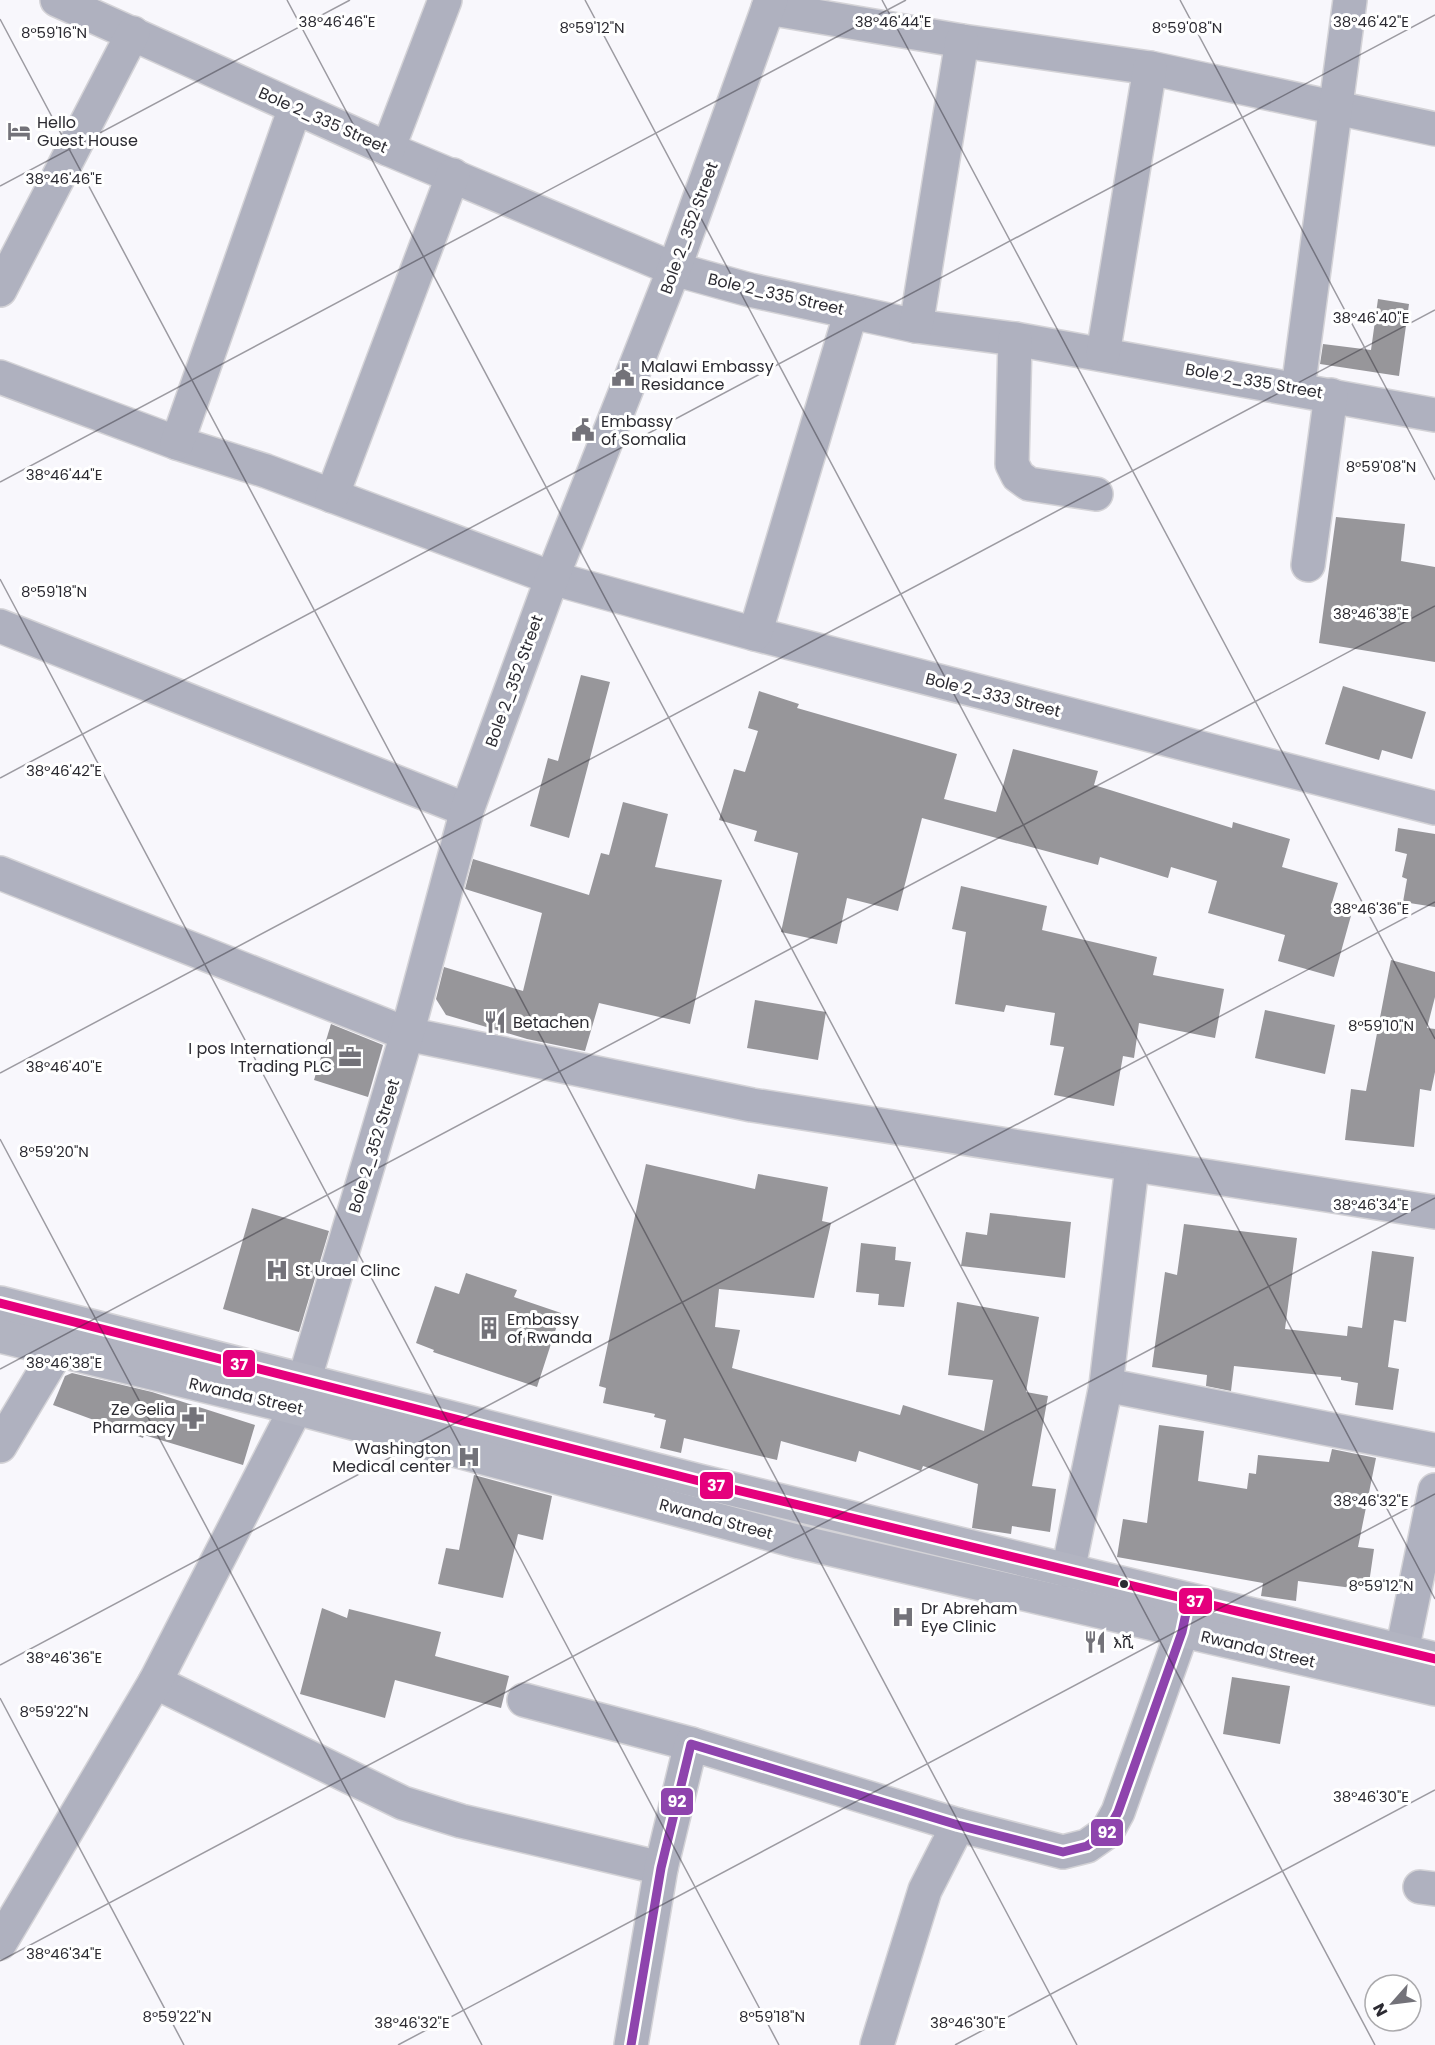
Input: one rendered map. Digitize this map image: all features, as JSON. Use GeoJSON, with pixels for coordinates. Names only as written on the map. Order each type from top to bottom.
{"type":"FeatureCollection","features":[{"type":"Feature","properties":{"kind":"main road","name":"Rwanda Street"},"geometry":{"type":"LineString","coordinates":[[0,1303],[800,1542],[1435,1689]]}},
{"type":"Feature","properties":{"kind":"main road","name":"Rwanda Street"},"geometry":{"type":"LineString","coordinates":[[0,1336],[57,1352],[300,1393],[699,1481],[1435,1659]]}},
{"type":"Feature","properties":{"kind":"street","name":"Bole 2_335 Street"},"geometry":{"type":"LineString","coordinates":[[57,0],[388,149],[674,269],[750,290],[916,326],[1015,339],[1103,354],[1435,415]]}},
{"type":"Feature","properties":{"kind":"street"},"geometry":{"type":"LineString","coordinates":[[388,149],[445,0]]}},
{"type":"Feature","properties":{"kind":"street"},"geometry":{"type":"LineString","coordinates":[[1298,389],[1350,0]]}},
{"type":"Feature","properties":{"kind":"street"},"geometry":{"type":"LineString","coordinates":[[770,4],[962,41],[1150,68],[1435,129]]}},
{"type":"Feature","properties":{"kind":"street","name":"Bole 2_352 Street"},"geometry":{"type":"LineString","coordinates":[[2,1935],[155,1682],[300,1393],[407,1034],[467,810],[552,578],[674,269],[770,4]]}},
{"type":"Feature","properties":{"kind":"street"},"geometry":{"type":"LineString","coordinates":[[0,290],[133,33]]}},
{"type":"Feature","properties":{"kind":"street"},"geometry":{"type":"LineString","coordinates":[[916,326],[962,41]]}},
{"type":"Feature","properties":{"kind":"street"},"geometry":{"type":"LineString","coordinates":[[1103,354],[1150,68]]}},
{"type":"Feature","properties":{"kind":"street"},"geometry":{"type":"LineString","coordinates":[[177,443],[295,108]]}},
{"type":"Feature","properties":{"kind":"street"},"geometry":{"type":"LineString","coordinates":[[332,496],[453,175]]}},
{"type":"Feature","properties":{"kind":"street"},"geometry":{"type":"LineString","coordinates":[[755,634],[851,312]]}},
{"type":"Feature","properties":{"kind":"street"},"geometry":{"type":"LineString","coordinates":[[1015,339],[1012,464],[1018,476],[1029,484],[1096,494]]}},
{"type":"Feature","properties":{"kind":"street","name":"Bole 2_333 Street"},"geometry":{"type":"LineString","coordinates":[[0,377],[177,443],[266,471],[552,578],[755,634],[1435,808]]}},
{"type":"Feature","properties":{"kind":"street"},"geometry":{"type":"LineString","coordinates":[[1308,565],[1331,395]]}},
{"type":"Feature","properties":{"kind":"street"},"geometry":{"type":"LineString","coordinates":[[0,626],[467,810]]}},
{"type":"Feature","properties":{"kind":"street"},"geometry":{"type":"LineString","coordinates":[[0,873],[407,1034],[752,1105],[1435,1212]]}},
{"type":"Feature","properties":{"kind":"street"},"geometry":{"type":"LineString","coordinates":[[1068,1571],[1106,1385],[1132,1166]]}},
{"type":"Feature","properties":{"kind":"street"},"geometry":{"type":"LineString","coordinates":[[0,1446],[57,1352]]}},
{"type":"Feature","properties":{"kind":"street"},"geometry":{"type":"LineString","coordinates":[[1106,1385],[1435,1450]]}},
{"type":"Feature","properties":{"kind":"street"},"geometry":{"type":"LineString","coordinates":[[1402,1651],[1435,1490]]}},
{"type":"Feature","properties":{"kind":"street"},"geometry":{"type":"LineString","coordinates":[[524,1700],[691,1744],[958,1825],[1063,1852],[1087,1846],[1107,1832],[1118,1812],[1182,1632],[1189,1599]]}},
{"type":"Feature","properties":{"kind":"street"},"geometry":{"type":"LineString","coordinates":[[155,1682],[403,1803],[461,1821],[661,1868]]}},
{"type":"Feature","properties":{"kind":"street"},"geometry":{"type":"LineString","coordinates":[[631,2045],[661,1868],[691,1744]]}},
{"type":"Feature","properties":{"kind":"street"},"geometry":{"type":"LineString","coordinates":[[877,2045],[925,1890],[958,1825]]}},
{"type":"Feature","properties":{"kind":"building"},"geometry":{"type":"Polygon","coordinates":[[[1378,299],[1409,304],[1399,376],[1320,364],[1323,344],[1371,350],[1378,299]]]}},
{"type":"Feature","properties":{"kind":"building"},"geometry":{"type":"Polygon","coordinates":[[[1336,517],[1405,524],[1401,561],[1435,567],[1435,662],[1319,643],[1336,517]]]}},
{"type":"Feature","properties":{"kind":"building"},"geometry":{"type":"Polygon","coordinates":[[[581,675],[610,682],[569,838],[530,826],[548,758],[558,761],[581,675]]]}},
{"type":"Feature","properties":{"kind":"building"},"geometry":{"type":"Polygon","coordinates":[[[1343,686],[1426,712],[1412,759],[1382,750],[1379,760],[1325,744],[1343,686]]]}},
{"type":"Feature","properties":{"kind":"building"},"geometry":{"type":"Polygon","coordinates":[[[759,691],[799,704],[797,708],[957,754],[944,799],[996,812],[1013,749],[1098,771],[1094,785],[1232,828],[1233,822],[1290,839],[1282,867],[1338,883],[1331,906],[1352,912],[1334,977],[1278,961],[1285,935],[1208,913],[1217,881],[1171,867],[1168,878],[1100,857],[1098,865],[922,818],[898,911],[847,898],[837,944],[781,932],[798,853],[754,841],[757,831],[719,820],[734,769],[745,772],[758,731],[748,728],[759,691]]]}},
{"type":"Feature","properties":{"kind":"building"},"geometry":{"type":"Polygon","coordinates":[[[623,802],[668,814],[655,867],[722,880],[690,1024],[599,1003],[585,1051],[527,1039],[446,1015],[436,999],[444,967],[523,991],[542,913],[465,889],[473,859],[589,895],[601,853],[609,855],[623,802]]]}},
{"type":"Feature","properties":{"kind":"building"},"geometry":{"type":"Polygon","coordinates":[[[1398,828],[1435,834],[1435,907],[1403,902],[1407,879],[1402,877],[1407,854],[1395,851],[1398,828]]]}},
{"type":"Feature","properties":{"kind":"building"},"geometry":{"type":"Polygon","coordinates":[[[961,886],[1047,906],[1042,930],[1157,957],[1153,975],[1224,989],[1215,1038],[1139,1023],[1134,1058],[1123,1056],[1114,1106],[1054,1095],[1064,1047],[1050,1045],[1055,1013],[1006,1005],[1004,1012],[955,1004],[966,932],[952,929],[961,886]]]}},
{"type":"Feature","properties":{"kind":"building"},"geometry":{"type":"Polygon","coordinates":[[[1391,960],[1435,972],[1435,997],[1427,1028],[1435,1029],[1435,1072],[1431,1091],[1420,1089],[1414,1147],[1345,1140],[1351,1089],[1366,1091],[1391,960]]]}},
{"type":"Feature","properties":{"kind":"building"},"geometry":{"type":"Polygon","coordinates":[[[755,1000],[826,1012],[818,1060],[747,1048],[755,1000]]]}},
{"type":"Feature","properties":{"kind":"building"},"geometry":{"type":"Polygon","coordinates":[[[1265,1010],[1335,1025],[1325,1074],[1255,1058],[1265,1010]]]}},
{"type":"Feature","properties":{"kind":"building","name":"I pos International Trading PLC"},"geometry":{"type":"Polygon","coordinates":[[[331,1024],[383,1045],[368,1097],[314,1080],[331,1024]]]}},
{"type":"Feature","properties":{"kind":"building"},"geometry":{"type":"Polygon","coordinates":[[[646,1164],[755,1189],[758,1174],[828,1187],[822,1221],[831,1223],[814,1298],[719,1289],[715,1327],[740,1330],[732,1368],[900,1415],[903,1405],[984,1431],[993,1380],[948,1375],[957,1302],[1039,1317],[1026,1392],[1048,1396],[1032,1486],[1056,1489],[1050,1532],[1012,1526],[1011,1534],[972,1528],[978,1484],[923,1466],[921,1471],[859,1451],[856,1462],[781,1441],[777,1460],[684,1438],[681,1453],[660,1448],[666,1420],[654,1417],[655,1414],[603,1403],[606,1388],[599,1386],[646,1164]]]}},
{"type":"Feature","properties":{"kind":"building","name":"St Urael Clinc"},"geometry":{"type":"Polygon","coordinates":[[[252,1208],[329,1231],[299,1332],[223,1309],[252,1208]]]}},
{"type":"Feature","properties":{"kind":"building"},"geometry":{"type":"Polygon","coordinates":[[[990,1213],[1071,1222],[1065,1278],[961,1266],[966,1232],[987,1235],[990,1213]]]}},
{"type":"Feature","properties":{"kind":"building"},"geometry":{"type":"Polygon","coordinates":[[[1184,1224],[1297,1238],[1285,1329],[1347,1336],[1348,1326],[1362,1328],[1372,1251],[1414,1257],[1406,1322],[1394,1320],[1388,1367],[1399,1369],[1393,1410],[1355,1405],[1358,1383],[1341,1380],[1341,1377],[1234,1366],[1231,1391],[1206,1386],[1207,1375],[1152,1367],[1165,1272],[1177,1275],[1184,1224]]]}},
{"type":"Feature","properties":{"kind":"building"},"geometry":{"type":"Polygon","coordinates":[[[861,1243],[896,1247],[895,1260],[911,1262],[904,1307],[878,1305],[879,1294],[856,1292],[861,1243]]]}},
{"type":"Feature","properties":{"kind":"building","name":"Embassy of Rwanda"},"geometry":{"type":"Polygon","coordinates":[[[466,1273],[517,1290],[514,1297],[561,1313],[537,1387],[433,1352],[434,1350],[416,1343],[435,1286],[459,1294],[466,1273]]]}},
{"type":"Feature","properties":{"kind":"building"},"geometry":{"type":"Polygon","coordinates":[[[72,1373],[152,1392],[255,1425],[243,1465],[144,1435],[143,1438],[53,1405],[65,1376],[72,1373]]]}},
{"type":"Feature","properties":{"kind":"building"},"geometry":{"type":"Polygon","coordinates":[[[1159,1425],[1204,1431],[1198,1481],[1247,1489],[1249,1473],[1256,1474],[1258,1455],[1329,1462],[1332,1449],[1376,1458],[1358,1547],[1374,1549],[1368,1590],[1298,1581],[1296,1601],[1261,1596],[1263,1583],[1117,1557],[1123,1519],[1147,1523],[1159,1425]]]}},
{"type":"Feature","properties":{"kind":"building"},"geometry":{"type":"Polygon","coordinates":[[[474,1475],[552,1496],[543,1540],[518,1534],[503,1598],[438,1584],[446,1548],[459,1550],[474,1475]]]}},
{"type":"Feature","properties":{"kind":"building"},"geometry":{"type":"Polygon","coordinates":[[[322,1608],[347,1618],[349,1609],[441,1632],[435,1656],[509,1676],[501,1708],[395,1680],[385,1718],[300,1694],[322,1608]]]}},
{"type":"Feature","properties":{"kind":"building"},"geometry":{"type":"Polygon","coordinates":[[[1232,1677],[1290,1686],[1280,1744],[1223,1734],[1232,1677]]]}},
{"type":"Feature","properties":{"kind":"transit line","name":"37"},"geometry":{"type":"LineString","coordinates":[[0,1303],[699,1481],[1435,1659]]}},
{"type":"Feature","properties":{"kind":"transit line","name":"92"},"geometry":{"type":"LineString","coordinates":[[631,2045],[661,1868],[691,1744],[958,1825],[1063,1852],[1087,1846],[1107,1832],[1118,1812],[1182,1632],[1189,1599]]}},
{"type":"Feature","properties":{"kind":"place","name":"Hello Guest House"},"geometry":{"type":"Point","coordinates":[19,131]}},
{"type":"Feature","properties":{"kind":"place","name":"Malawi Embassy Residance"},"geometry":{"type":"Point","coordinates":[623,375]}},
{"type":"Feature","properties":{"kind":"place","name":"Embassy of Somalia"},"geometry":{"type":"Point","coordinates":[583,430]}},
{"type":"Feature","properties":{"kind":"place","name":"Betachen"},"geometry":{"type":"Point","coordinates":[495,1022]}},
{"type":"Feature","properties":{"kind":"place","name":"I pos International Trading PLC"},"geometry":{"type":"Point","coordinates":[350,1057]}},
{"type":"Feature","properties":{"kind":"place","name":"St Urael Clinc"},"geometry":{"type":"Point","coordinates":[277,1270]}},
{"type":"Feature","properties":{"kind":"place","name":"Embassy of Rwanda"},"geometry":{"type":"Point","coordinates":[489,1328]}},
{"type":"Feature","properties":{"kind":"place","name":"Ze Gelia Pharmacy"},"geometry":{"type":"Point","coordinates":[193,1418]}},
{"type":"Feature","properties":{"kind":"place","name":"Washington Medical center"},"geometry":{"type":"Point","coordinates":[469,1457]}},
{"type":"Feature","properties":{"kind":"place","name":"Dr Abreham Eye Clinic"},"geometry":{"type":"Point","coordinates":[903,1617]}},
{"type":"Feature","properties":{"kind":"place","name":"እሺ"},"geometry":{"type":"Point","coordinates":[1095,1642]}}]}
